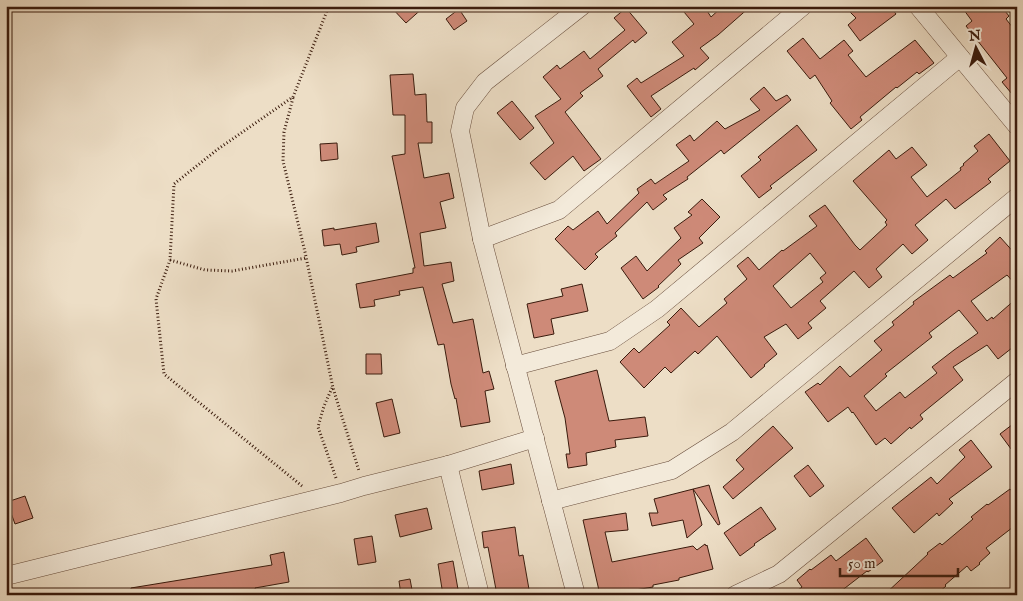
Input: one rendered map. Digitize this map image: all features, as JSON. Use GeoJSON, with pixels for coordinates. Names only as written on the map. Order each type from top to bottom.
{"type":"FeatureCollection","features":[{"type":"Feature","properties":{"kind":"street"},"geometry":{"type":"LineString","coordinates":[[576,595],[482,239],[460,131],[465,108],[485,82],[582,6]]}},
{"type":"Feature","properties":{"kind":"street"},"geometry":{"type":"LineString","coordinates":[[482,239],[559,210],[803,6]]}},
{"type":"Feature","properties":{"kind":"street"},"geometry":{"type":"LineString","coordinates":[[918,6],[1017,126]]}},
{"type":"Feature","properties":{"kind":"street"},"geometry":{"type":"LineString","coordinates":[[515,366],[610,341],[657,309],[960,57]]}},
{"type":"Feature","properties":{"kind":"street"},"geometry":{"type":"LineString","coordinates":[[551,501],[672,470],[732,432],[1017,197]]}},
{"type":"Feature","properties":{"kind":"street"},"geometry":{"type":"LineString","coordinates":[[735,595],[779,574],[1017,381]]}},
{"type":"Feature","properties":{"kind":"street"},"geometry":{"type":"LineString","coordinates":[[6,576],[341,493],[448,465],[535,438]]}},
{"type":"Feature","properties":{"kind":"street"},"geometry":{"type":"LineString","coordinates":[[448,465],[480,595]]}},
{"type":"Feature","properties":{"kind":"path"},"geometry":{"type":"LineString","coordinates":[[329,6],[293,97],[284,132],[283,161],[306,258],[333,388],[364,486]]}},
{"type":"Feature","properties":{"kind":"path"},"geometry":{"type":"LineString","coordinates":[[293,97],[218,149],[174,184],[170,260],[156,299],[164,374],[318,499]]}},
{"type":"Feature","properties":{"kind":"path"},"geometry":{"type":"LineString","coordinates":[[170,260],[205,270],[232,271],[306,258]]}},
{"type":"Feature","properties":{"kind":"path"},"geometry":{"type":"LineString","coordinates":[[333,388],[324,406],[318,427],[341,493]]}},
{"type":"Feature","properties":{"kind":"building"},"geometry":{"type":"Polygon","coordinates":[[[390,6],[425,6],[406,23],[390,6]]]}},
{"type":"Feature","properties":{"kind":"building"},"geometry":{"type":"Polygon","coordinates":[[[679,6],[704,6],[711,17],[723,6],[751,6],[700,48],[709,58],[695,70],[694,68],[651,96],[661,109],[651,117],[627,86],[637,78],[641,83],[684,56],[672,42],[694,24],[679,6]]]}},
{"type":"Feature","properties":{"kind":"building"},"geometry":{"type":"Polygon","coordinates":[[[844,6],[890,6],[896,14],[860,41],[848,25],[856,18],[844,6]]]}},
{"type":"Feature","properties":{"kind":"building"},"geometry":{"type":"Polygon","coordinates":[[[961,6],[1001,6],[1009,16],[1006,19],[1017,33],[1017,100],[1002,82],[1007,78],[966,26],[972,21],[961,6]]]}},
{"type":"Feature","properties":{"kind":"building"},"geometry":{"type":"Polygon","coordinates":[[[626,8],[647,33],[635,43],[633,40],[598,69],[603,76],[580,93],[583,96],[565,112],[601,159],[584,171],[573,156],[545,180],[530,163],[554,143],[535,116],[561,99],[543,77],[557,65],[560,69],[584,51],[590,59],[625,30],[614,18],[626,8]]]}},
{"type":"Feature","properties":{"kind":"building"},"geometry":{"type":"Polygon","coordinates":[[[459,9],[467,21],[454,30],[446,19],[459,9]]]}},
{"type":"Feature","properties":{"kind":"building"},"geometry":{"type":"Polygon","coordinates":[[[803,38],[820,59],[844,40],[853,51],[848,55],[866,77],[915,40],[934,63],[896,87],[860,117],[862,120],[851,129],[830,103],[832,101],[815,75],[810,79],[787,51],[803,38]]]}},
{"type":"Feature","properties":{"kind":"building"},"geometry":{"type":"Polygon","coordinates":[[[413,74],[415,95],[426,94],[427,122],[432,122],[432,143],[418,143],[424,178],[449,173],[454,198],[440,202],[446,228],[420,233],[424,266],[451,262],[454,281],[442,284],[453,323],[473,319],[483,373],[489,371],[494,389],[485,391],[490,422],[461,427],[444,344],[438,345],[423,287],[399,291],[400,295],[374,300],[375,306],[360,308],[356,284],[413,273],[413,268],[415,268],[392,156],[405,154],[405,115],[393,115],[390,75],[413,74]]]}},
{"type":"Feature","properties":{"kind":"building"},"geometry":{"type":"Polygon","coordinates":[[[764,87],[776,101],[787,95],[791,100],[724,154],[721,150],[687,177],[688,179],[663,195],[667,199],[653,210],[647,202],[615,233],[617,236],[595,254],[598,257],[585,270],[555,239],[568,226],[573,230],[598,211],[607,224],[639,193],[637,189],[651,179],[655,184],[689,161],[676,145],[690,135],[694,141],[717,121],[725,129],[760,110],[750,99],[764,87]]]}},
{"type":"Feature","properties":{"kind":"building"},"geometry":{"type":"Polygon","coordinates":[[[512,101],[534,128],[520,140],[497,113],[512,101]]]}},
{"type":"Feature","properties":{"kind":"building"},"geometry":{"type":"Polygon","coordinates":[[[797,125],[817,150],[770,186],[772,188],[759,198],[741,176],[761,160],[758,157],[797,125]]]}},
{"type":"Feature","properties":{"kind":"building"},"geometry":{"type":"Polygon","coordinates":[[[989,134],[1010,161],[988,179],[991,182],[955,209],[946,199],[915,225],[928,240],[912,254],[903,244],[876,269],[882,277],[869,288],[854,271],[820,301],[826,308],[808,323],[812,328],[798,339],[786,324],[764,337],[777,354],[751,378],[717,336],[698,354],[695,351],[671,373],[665,367],[644,388],[620,362],[634,348],[639,353],[670,325],[667,322],[681,308],[699,327],[727,303],[724,299],[747,279],[737,266],[748,257],[759,270],[782,250],[817,226],[809,216],[825,205],[860,250],[887,225],[885,222],[887,220],[853,181],[889,150],[896,159],[912,147],[927,165],[911,177],[927,197],[961,170],[960,168],[963,164],[978,151],[974,146],[989,134]],[[810,253],[773,286],[791,308],[823,282],[820,278],[826,273],[810,253]]]}},
{"type":"Feature","properties":{"kind":"building"},"geometry":{"type":"Polygon","coordinates":[[[337,143],[338,159],[321,161],[320,144],[337,143]]]}},
{"type":"Feature","properties":{"kind":"building"},"geometry":{"type":"Polygon","coordinates":[[[702,199],[720,217],[699,238],[703,243],[678,260],[681,264],[659,287],[643,299],[621,268],[636,256],[647,271],[681,238],[674,228],[692,215],[688,212],[702,199]]]}},
{"type":"Feature","properties":{"kind":"building"},"geometry":{"type":"Polygon","coordinates":[[[376,223],[379,242],[356,247],[357,252],[342,255],[340,244],[324,246],[322,230],[334,228],[334,230],[376,223]]]}},
{"type":"Feature","properties":{"kind":"building"},"geometry":{"type":"Polygon","coordinates":[[[1000,237],[1017,256],[1017,286],[1007,275],[971,301],[987,321],[992,317],[993,319],[1017,298],[1017,344],[998,359],[987,345],[953,367],[963,380],[920,415],[923,419],[911,429],[910,427],[891,444],[885,438],[876,445],[848,407],[828,422],[805,392],[818,383],[820,385],[840,366],[850,377],[882,350],[874,341],[894,325],[892,322],[914,304],[913,302],[950,275],[953,278],[987,253],[985,251],[1000,237]],[[959,310],[929,333],[932,337],[885,374],[887,376],[864,396],[876,411],[900,392],[905,398],[937,373],[932,367],[978,333],[959,310]]]}},
{"type":"Feature","properties":{"kind":"building"},"geometry":{"type":"Polygon","coordinates":[[[582,284],[588,311],[551,319],[554,334],[534,338],[527,304],[563,296],[561,289],[582,284]]]}},
{"type":"Feature","properties":{"kind":"building"},"geometry":{"type":"Polygon","coordinates":[[[366,354],[381,354],[382,374],[366,374],[366,354]]]}},
{"type":"Feature","properties":{"kind":"building"},"geometry":{"type":"Polygon","coordinates":[[[597,370],[609,421],[645,417],[648,436],[615,440],[616,447],[586,453],[587,465],[568,468],[566,454],[570,454],[565,418],[555,381],[597,370]]]}},
{"type":"Feature","properties":{"kind":"building"},"geometry":{"type":"Polygon","coordinates":[[[392,399],[400,433],[384,437],[376,403],[392,399]]]}},
{"type":"Feature","properties":{"kind":"building"},"geometry":{"type":"Polygon","coordinates":[[[1017,421],[1017,457],[1000,434],[1017,421]]]}},
{"type":"Feature","properties":{"kind":"building"},"geometry":{"type":"Polygon","coordinates":[[[773,426],[793,448],[733,499],[723,487],[744,469],[736,460],[773,426]]]}},
{"type":"Feature","properties":{"kind":"building"},"geometry":{"type":"Polygon","coordinates":[[[971,440],[992,467],[949,499],[953,503],[939,516],[937,513],[914,533],[892,508],[931,477],[937,484],[965,457],[959,450],[971,440]]]}},
{"type":"Feature","properties":{"kind":"building"},"geometry":{"type":"Polygon","coordinates":[[[511,464],[514,484],[482,490],[479,471],[511,464]]]}},
{"type":"Feature","properties":{"kind":"building"},"geometry":{"type":"Polygon","coordinates":[[[808,465],[824,486],[810,497],[794,476],[808,465]]]}},
{"type":"Feature","properties":{"kind":"building"},"geometry":{"type":"Polygon","coordinates":[[[709,485],[720,524],[718,525],[693,489],[709,485]]]}},
{"type":"Feature","properties":{"kind":"building"},"geometry":{"type":"Polygon","coordinates":[[[693,489],[702,525],[687,538],[683,520],[652,526],[649,513],[658,513],[654,499],[693,489]]]}},
{"type":"Feature","properties":{"kind":"building"},"geometry":{"type":"Polygon","coordinates":[[[1010,489],[1017,497],[1017,524],[986,548],[990,553],[980,564],[971,571],[967,566],[936,595],[884,595],[927,553],[940,543],[942,545],[973,519],[971,517],[1010,489]]]}},
{"type":"Feature","properties":{"kind":"building"},"geometry":{"type":"Polygon","coordinates":[[[25,496],[33,518],[15,524],[7,502],[25,496]]]}},
{"type":"Feature","properties":{"kind":"building"},"geometry":{"type":"Polygon","coordinates":[[[761,507],[776,529],[740,556],[724,533],[761,507]]]}},
{"type":"Feature","properties":{"kind":"building"},"geometry":{"type":"Polygon","coordinates":[[[427,508],[432,529],[400,537],[395,515],[427,508]]]}},
{"type":"Feature","properties":{"kind":"building"},"geometry":{"type":"Polygon","coordinates":[[[626,513],[628,530],[605,532],[612,562],[693,546],[697,550],[705,544],[707,545],[713,569],[679,578],[679,580],[653,585],[653,587],[617,593],[617,595],[600,595],[583,520],[626,513]]]}},
{"type":"Feature","properties":{"kind":"building"},"geometry":{"type":"Polygon","coordinates":[[[515,527],[519,556],[523,555],[530,595],[497,595],[488,547],[484,548],[482,532],[515,527]]]}},
{"type":"Feature","properties":{"kind":"building"},"geometry":{"type":"Polygon","coordinates":[[[372,536],[376,562],[358,565],[354,539],[372,536]]]}},
{"type":"Feature","properties":{"kind":"building"},"geometry":{"type":"Polygon","coordinates":[[[866,538],[883,561],[836,595],[792,595],[802,587],[797,580],[810,569],[831,555],[836,561],[866,538]]]}},
{"type":"Feature","properties":{"kind":"building"},"geometry":{"type":"Polygon","coordinates":[[[284,552],[289,582],[255,588],[256,592],[239,595],[131,595],[131,588],[272,565],[270,555],[284,552]]]}},
{"type":"Feature","properties":{"kind":"building"},"geometry":{"type":"Polygon","coordinates":[[[453,561],[459,595],[443,595],[438,564],[453,561]]]}},
{"type":"Feature","properties":{"kind":"building"},"geometry":{"type":"Polygon","coordinates":[[[410,579],[413,595],[401,595],[399,581],[410,579]]]}}]}
